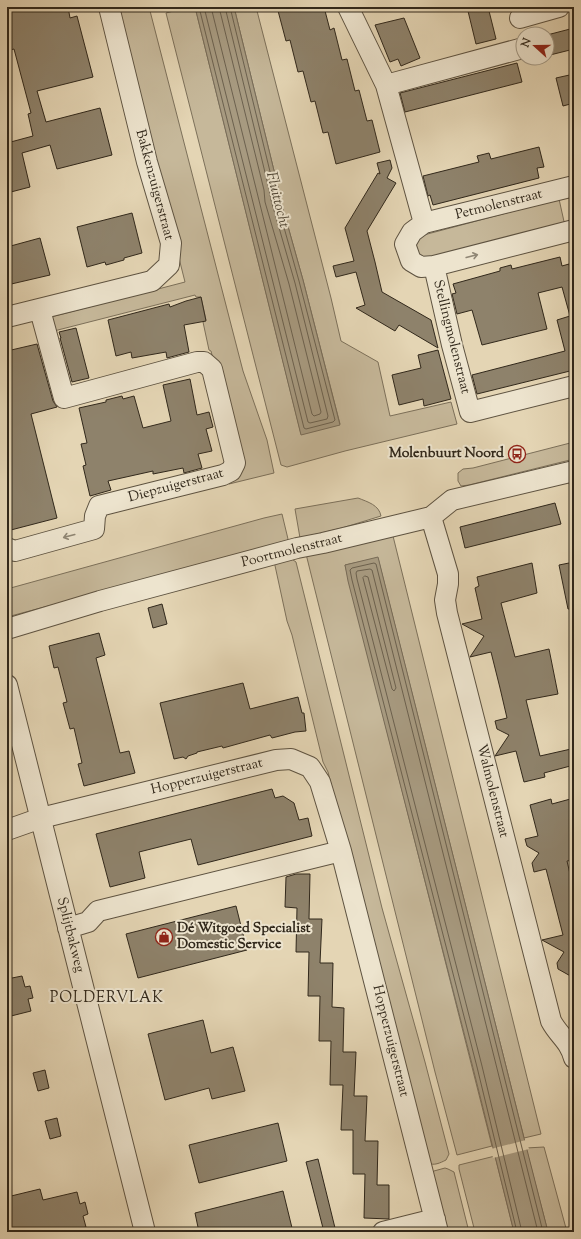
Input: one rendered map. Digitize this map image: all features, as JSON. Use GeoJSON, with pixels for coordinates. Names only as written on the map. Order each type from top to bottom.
{"type":"FeatureCollection","features":[{"type":"Feature","properties":{"kind":"street","name":"Bakkenzuigerstraat"},"geometry":{"type":"LineString","coordinates":[[7,317],[152,282],[169,265],[171,243],[147,162],[109,7]]}},
{"type":"Feature","properties":{"kind":"street"},"geometry":{"type":"LineString","coordinates":[[348,7],[386,86],[424,223]]}},
{"type":"Feature","properties":{"kind":"street"},"geometry":{"type":"LineString","coordinates":[[520,20],[559,7]]}},
{"type":"Feature","properties":{"kind":"street"},"geometry":{"type":"LineString","coordinates":[[386,86],[515,50]]}},
{"type":"Feature","properties":{"kind":"street","name":"Petmolenstraat"},"geometry":{"type":"LineString","coordinates":[[424,223],[574,186]]}},
{"type":"Feature","properties":{"kind":"street","name":"Stellingmolenstraat"},"geometry":{"type":"LineString","coordinates":[[424,223],[412,232],[406,244],[411,261],[421,267],[434,266],[452,345],[470,412],[574,386]]}},
{"type":"Feature","properties":{"kind":"street"},"geometry":{"type":"LineString","coordinates":[[434,266],[574,230]]}},
{"type":"Feature","properties":{"kind":"street","name":"Diepzuigerstraat"},"geometry":{"type":"LineString","coordinates":[[7,548],[15,550],[94,529],[95,516],[99,506],[223,475],[231,471],[235,463],[212,369],[204,362],[196,362],[64,398],[40,310]]}},
{"type":"Feature","properties":{"kind":"street","name":"Poortmolenstraat"},"geometry":{"type":"LineString","coordinates":[[7,629],[100,601],[297,548],[432,517],[452,500],[574,473]]}},
{"type":"Feature","properties":{"kind":"street","name":"Walmolenstraat"},"geometry":{"type":"LineString","coordinates":[[432,517],[448,574],[446,600],[447,613],[551,1021],[556,1030],[567,1041],[572,1049],[574,1058]]}},
{"type":"Feature","properties":{"kind":"street","name":"Splijtbakweg"},"geometry":{"type":"LineString","coordinates":[[7,685],[145,1232]]}},
{"type":"Feature","properties":{"kind":"street","name":"Hopperzuigerstraat"},"geometry":{"type":"LineString","coordinates":[[7,830],[41,818],[276,760],[291,759],[310,767],[320,782],[341,850],[437,1225]]}},
{"type":"Feature","properties":{"kind":"street"},"geometry":{"type":"LineString","coordinates":[[68,928],[88,922],[98,911],[341,850]]}},
{"type":"Feature","properties":{"kind":"street"},"geometry":{"type":"LineString","coordinates":[[383,1232],[437,1225]]}},
{"type":"Feature","properties":{"kind":"shaded area"},"geometry":{"type":"Polygon","coordinates":[[[116,7],[149,7],[243,371],[267,440],[274,473],[229,484],[228,478],[238,460],[211,351],[209,350],[203,322],[206,320],[201,297],[196,297],[195,295],[50,332],[47,318],[185,282],[116,7]]]}},
{"type":"Feature","properties":{"kind":"shaded area"},"geometry":{"type":"Polygon","coordinates":[[[189,7],[195,7],[301,434],[340,424],[280,198],[234,7],[256,7],[341,341],[378,362],[390,416],[451,402],[457,424],[345,451],[287,467],[281,465],[166,13],[189,7]]]}},
{"type":"Feature","properties":{"kind":"shaded area"},"geometry":{"type":"Polygon","coordinates":[[[559,199],[565,226],[420,260],[415,245],[420,236],[559,199]]]}},
{"type":"Feature","properties":{"kind":"shaded area"},"geometry":{"type":"Polygon","coordinates":[[[574,442],[574,459],[469,485],[461,486],[458,481],[458,473],[463,469],[473,468],[574,442]]]}},
{"type":"Feature","properties":{"kind":"shaded area"},"geometry":{"type":"Polygon","coordinates":[[[358,498],[378,509],[381,516],[342,528],[300,538],[295,509],[358,498]]]}},
{"type":"Feature","properties":{"kind":"shaded area"},"geometry":{"type":"Polygon","coordinates":[[[282,514],[288,539],[284,543],[7,617],[7,589],[282,514]]]}},
{"type":"Feature","properties":{"kind":"shaded area"},"geometry":{"type":"Polygon","coordinates":[[[392,532],[541,1134],[524,1138],[378,558],[345,565],[492,1146],[457,1155],[306,554],[392,532]]]}},
{"type":"Feature","properties":{"kind":"shaded area"},"geometry":{"type":"Polygon","coordinates":[[[289,557],[296,562],[382,908],[449,1154],[446,1160],[437,1164],[428,1163],[328,772],[323,762],[292,635],[287,621],[274,561],[289,557]]]}},
{"type":"Feature","properties":{"kind":"shaded area"},"geometry":{"type":"Polygon","coordinates":[[[544,1147],[567,1232],[548,1232],[526,1148],[544,1147]]]}},
{"type":"Feature","properties":{"kind":"shaded area"},"geometry":{"type":"Polygon","coordinates":[[[495,1156],[514,1232],[475,1232],[459,1165],[495,1156]]]}},
{"type":"Feature","properties":{"kind":"shaded area"},"geometry":{"type":"Polygon","coordinates":[[[445,1168],[454,1172],[469,1232],[443,1232],[431,1174],[434,1171],[445,1168]]]}},
{"type":"Feature","properties":{"kind":"water","name":"Fluittocht"},"geometry":{"type":"Polygon","coordinates":[[[195,7],[234,7],[280,198],[303,280],[340,425],[301,435],[195,7]]]}},
{"type":"Feature","properties":{"kind":"water"},"geometry":{"type":"Polygon","coordinates":[[[378,557],[548,1232],[514,1232],[348,581],[345,565],[378,557]]]}},
{"type":"Feature","properties":{"kind":"pier"},"geometry":{"type":"Polygon","coordinates":[[[526,1140],[529,1149],[493,1158],[491,1149],[526,1140]]]}},
{"type":"Feature","properties":{"kind":"building"},"geometry":{"type":"Polygon","coordinates":[[[7,7],[68,7],[70,18],[77,16],[93,77],[37,91],[46,122],[100,108],[112,155],[57,169],[50,145],[22,153],[30,187],[7,193],[7,143],[33,136],[28,114],[31,113],[14,49],[7,51],[7,7]]]}},
{"type":"Feature","properties":{"kind":"building"},"geometry":{"type":"Polygon","coordinates":[[[277,7],[324,7],[330,30],[334,28],[342,60],[347,59],[355,91],[359,90],[367,121],[372,120],[380,152],[336,164],[328,132],[323,133],[315,101],[311,102],[303,71],[298,72],[290,40],[286,41],[277,7]]]}},
{"type":"Feature","properties":{"kind":"building"},"geometry":{"type":"Polygon","coordinates":[[[467,7],[488,7],[496,39],[476,44],[467,7]]]}},
{"type":"Feature","properties":{"kind":"building"},"geometry":{"type":"Polygon","coordinates":[[[404,18],[420,58],[401,66],[398,59],[390,62],[375,25],[404,18]]]}},
{"type":"Feature","properties":{"kind":"building"},"geometry":{"type":"Polygon","coordinates":[[[574,28],[574,49],[555,54],[555,33],[574,28]]]}},
{"type":"Feature","properties":{"kind":"building"},"geometry":{"type":"Polygon","coordinates":[[[515,64],[515,66],[518,66],[522,82],[405,112],[400,93],[515,64]]]}},
{"type":"Feature","properties":{"kind":"building"},"geometry":{"type":"Polygon","coordinates":[[[574,74],[574,103],[563,106],[556,78],[574,74]]]}},
{"type":"Feature","properties":{"kind":"building"},"geometry":{"type":"Polygon","coordinates":[[[539,147],[544,167],[537,168],[539,178],[433,205],[430,195],[428,196],[423,176],[479,162],[477,156],[489,153],[491,159],[539,147]]]}},
{"type":"Feature","properties":{"kind":"building"},"geometry":{"type":"Polygon","coordinates":[[[390,160],[392,168],[387,178],[396,183],[367,231],[382,292],[431,320],[438,348],[399,325],[395,331],[356,308],[365,305],[356,272],[336,277],[333,266],[354,261],[345,228],[378,173],[380,174],[377,163],[390,160]]]}},
{"type":"Feature","properties":{"kind":"building"},"geometry":{"type":"Polygon","coordinates":[[[132,213],[142,253],[106,265],[105,262],[87,267],[77,227],[132,213]]]}},
{"type":"Feature","properties":{"kind":"building"},"geometry":{"type":"Polygon","coordinates":[[[40,238],[50,275],[7,285],[7,247],[40,238]]]}},
{"type":"Feature","properties":{"kind":"building"},"geometry":{"type":"Polygon","coordinates":[[[560,257],[562,266],[569,264],[574,285],[574,370],[477,394],[472,375],[565,351],[557,320],[570,316],[562,287],[538,293],[547,329],[482,345],[472,310],[457,314],[452,294],[456,293],[453,284],[500,271],[500,268],[511,265],[512,269],[560,257]]]}},
{"type":"Feature","properties":{"kind":"building"},"geometry":{"type":"Polygon","coordinates":[[[201,297],[206,321],[184,325],[189,352],[167,358],[166,352],[132,358],[131,352],[116,356],[108,320],[169,304],[170,307],[201,297]]]}},
{"type":"Feature","properties":{"kind":"building"},"geometry":{"type":"Polygon","coordinates":[[[76,328],[89,378],[72,382],[59,332],[76,328]]]}},
{"type":"Feature","properties":{"kind":"building"},"geometry":{"type":"Polygon","coordinates":[[[37,344],[53,401],[57,407],[31,414],[57,518],[7,531],[7,351],[37,344]]]}},
{"type":"Feature","properties":{"kind":"building"},"geometry":{"type":"Polygon","coordinates":[[[438,350],[451,399],[424,406],[423,399],[399,405],[392,375],[421,368],[418,355],[438,350]]]}},
{"type":"Feature","properties":{"kind":"building"},"geometry":{"type":"Polygon","coordinates":[[[190,379],[197,415],[209,412],[213,427],[206,429],[212,451],[198,454],[202,468],[184,473],[183,468],[153,474],[153,471],[108,481],[111,490],[90,496],[83,466],[86,465],[81,444],[87,443],[79,408],[106,402],[106,400],[122,396],[123,399],[134,396],[143,428],[171,421],[163,385],[190,379]]]}},
{"type":"Feature","properties":{"kind":"building"},"geometry":{"type":"Polygon","coordinates":[[[555,503],[561,524],[465,548],[460,527],[555,503]]]}},
{"type":"Feature","properties":{"kind":"building"},"geometry":{"type":"Polygon","coordinates":[[[574,562],[574,609],[568,609],[559,565],[574,562]]]}},
{"type":"Feature","properties":{"kind":"building"},"geometry":{"type":"Polygon","coordinates":[[[532,563],[537,593],[501,603],[515,657],[549,649],[558,694],[526,700],[540,756],[571,749],[574,765],[544,773],[545,777],[524,782],[516,751],[495,756],[509,735],[497,729],[495,721],[507,718],[491,652],[470,657],[484,636],[462,624],[482,619],[475,588],[479,586],[477,577],[532,563]]]}},
{"type":"Feature","properties":{"kind":"building"},"geometry":{"type":"Polygon","coordinates":[[[162,604],[167,624],[153,628],[148,608],[162,604]]]}},
{"type":"Feature","properties":{"kind":"building"},"geometry":{"type":"Polygon","coordinates":[[[99,633],[105,655],[96,658],[120,753],[129,751],[135,773],[84,786],[78,764],[82,763],[74,728],[70,729],[63,703],[67,702],[58,667],[54,668],[49,646],[99,633]]]}},
{"type":"Feature","properties":{"kind":"building"},"geometry":{"type":"Polygon","coordinates":[[[243,683],[250,709],[298,697],[302,713],[304,713],[306,731],[295,732],[272,738],[270,735],[223,748],[222,746],[197,752],[188,756],[186,759],[183,757],[174,759],[160,703],[243,683]]]}},
{"type":"Feature","properties":{"kind":"building"},"geometry":{"type":"Polygon","coordinates":[[[272,789],[275,798],[283,796],[294,803],[299,820],[308,818],[312,836],[198,865],[191,839],[139,852],[145,878],[110,887],[96,834],[272,789]]]}},
{"type":"Feature","properties":{"kind":"building"},"geometry":{"type":"Polygon","coordinates":[[[574,798],[574,860],[567,861],[574,891],[574,978],[558,969],[557,963],[564,952],[542,940],[563,935],[546,869],[534,872],[532,863],[539,853],[527,846],[525,839],[538,836],[530,805],[551,799],[552,804],[574,798]]]}},
{"type":"Feature","properties":{"kind":"building"},"geometry":{"type":"Polygon","coordinates":[[[296,874],[310,874],[309,919],[322,919],[320,963],[333,963],[332,1007],[344,1008],[343,1052],[356,1052],[354,1096],[367,1096],[365,1141],[378,1141],[377,1185],[389,1185],[389,1219],[364,1218],[365,1174],[353,1174],[353,1130],[341,1130],[343,1085],[330,1085],[331,1041],[319,1041],[320,996],[308,996],[309,952],[296,952],[297,908],[285,907],[286,877],[296,874]]]}},
{"type":"Feature","properties":{"kind":"building"},"geometry":{"type":"Polygon","coordinates":[[[236,906],[247,950],[138,978],[126,934],[236,906]]]}},
{"type":"Feature","properties":{"kind":"building"},"geometry":{"type":"Polygon","coordinates":[[[22,976],[25,987],[30,986],[33,998],[28,999],[31,1011],[7,1017],[7,979],[22,976]]]}},
{"type":"Feature","properties":{"kind":"building"},"geometry":{"type":"Polygon","coordinates":[[[203,1020],[211,1053],[233,1047],[245,1091],[212,1099],[209,1088],[165,1100],[148,1034],[203,1020]]]}},
{"type":"Feature","properties":{"kind":"building"},"geometry":{"type":"Polygon","coordinates":[[[45,1070],[49,1088],[38,1091],[33,1073],[45,1070]]]}},
{"type":"Feature","properties":{"kind":"building"},"geometry":{"type":"Polygon","coordinates":[[[57,1118],[61,1136],[50,1139],[45,1121],[57,1118]]]}},
{"type":"Feature","properties":{"kind":"building"},"geometry":{"type":"Polygon","coordinates":[[[278,1123],[287,1161],[199,1183],[189,1145],[278,1123]]]}},
{"type":"Feature","properties":{"kind":"building"},"geometry":{"type":"Polygon","coordinates":[[[318,1159],[336,1232],[324,1232],[306,1162],[318,1159]]]}},
{"type":"Feature","properties":{"kind":"building"},"geometry":{"type":"Polygon","coordinates":[[[40,1189],[43,1200],[77,1192],[80,1204],[85,1202],[88,1214],[83,1216],[86,1227],[66,1232],[7,1232],[7,1197],[40,1189]]]}},
{"type":"Feature","properties":{"kind":"building"},"geometry":{"type":"Polygon","coordinates":[[[283,1191],[293,1232],[199,1232],[195,1213],[283,1191]]]}},
{"type":"Feature","properties":{"kind":"place","name":"Molenbuurt Noord"},"geometry":{"type":"Point","coordinates":[517,454]}},
{"type":"Feature","properties":{"kind":"place","name":"Dé Witgoed Specialist Domestic Service"},"geometry":{"type":"Point","coordinates":[164,937]}},
{"type":"Feature","properties":{"kind":"district","name":"POLDERVLAK"},"geometry":{"type":"Point","coordinates":[107,998]}}]}
